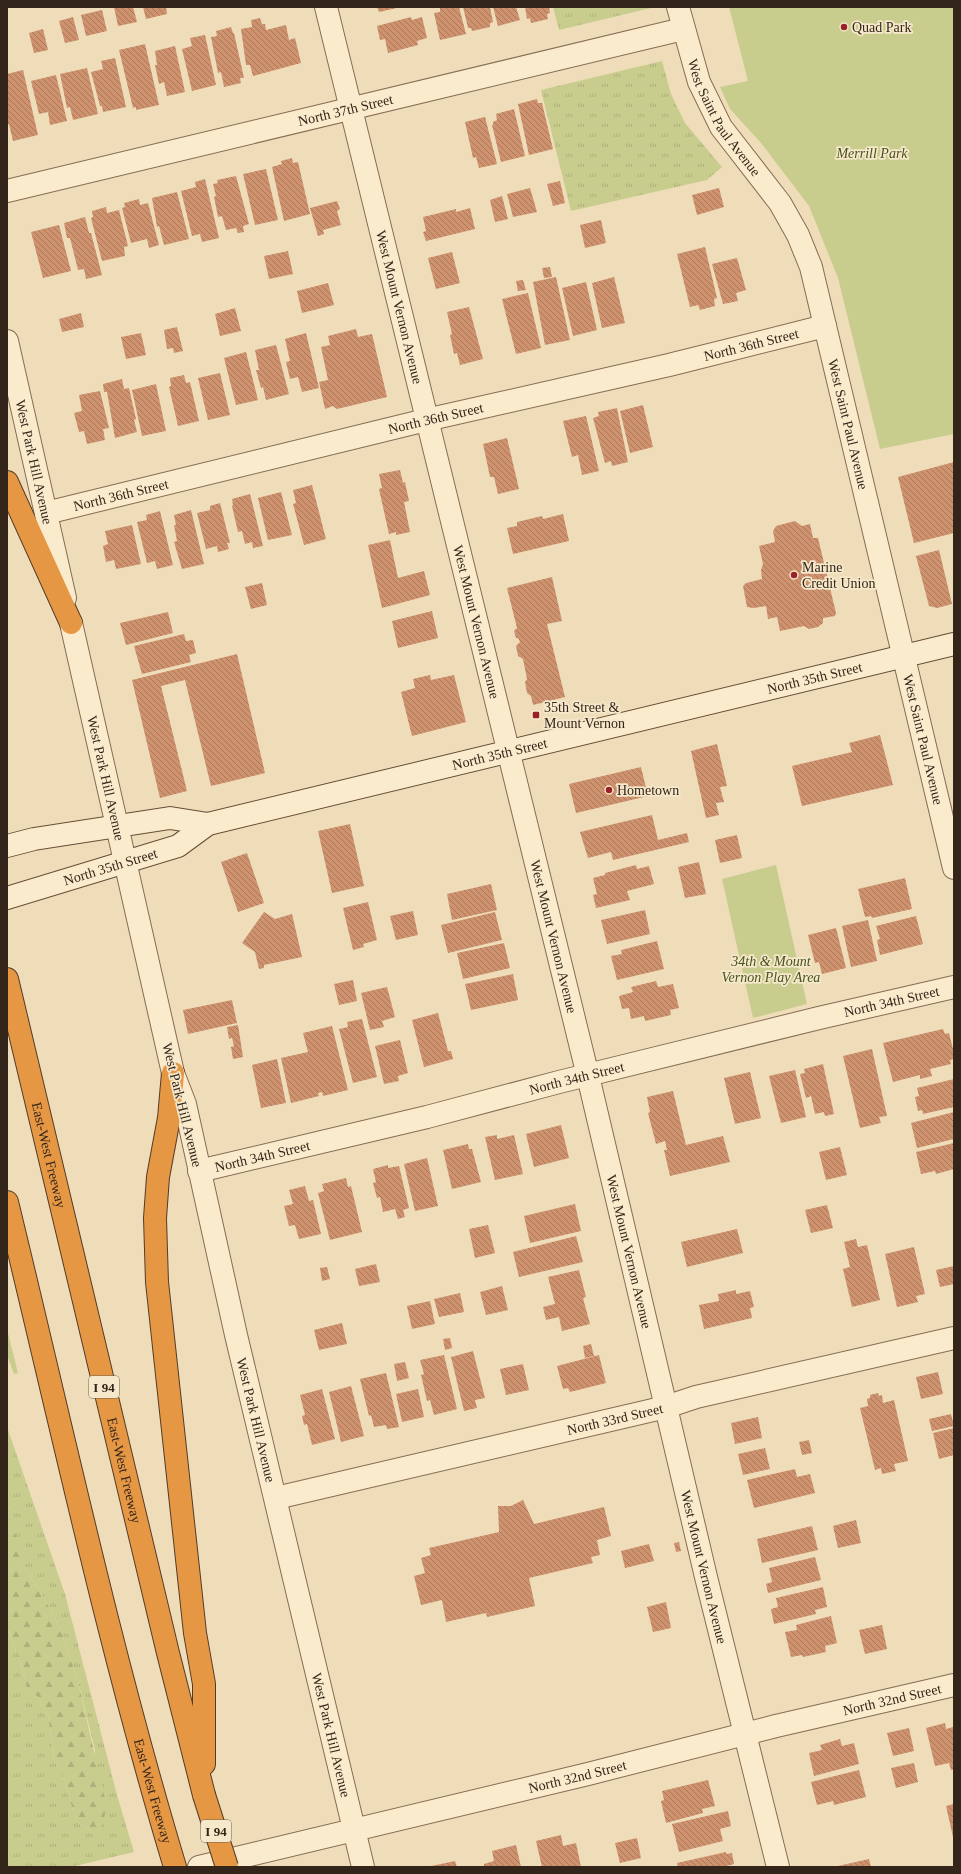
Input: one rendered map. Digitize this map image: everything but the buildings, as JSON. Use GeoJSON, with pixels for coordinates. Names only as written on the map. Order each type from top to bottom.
{"type":"FeatureCollection","features":[{"type":"Feature","properties":{"kind":"highway"},"geometry":{"type":"LineString","coordinates":[[7,482],[71,623]]}},
{"type":"Feature","properties":{"kind":"highway","name":"East-West Freeway"},"geometry":{"type":"LineString","coordinates":[[7,979],[166,1646],[204,1795],[227,1867]]}},
{"type":"Feature","properties":{"kind":"highway"},"geometry":{"type":"LineString","coordinates":[[173,1073],[169,1118],[158,1177],[155,1218],[155,1248],[157,1282],[195,1633],[204,1684],[204,1795]]}},
{"type":"Feature","properties":{"kind":"highway","name":"East-West Freeway"},"geometry":{"type":"LineString","coordinates":[[7,1202],[112,1635],[155,1800],[175,1867]]}},
{"type":"Feature","properties":{"kind":"street","name":"West Mount Vernon Avenue"},"geometry":{"type":"LineString","coordinates":[[326,7],[588,1076],[666,1407],[778,1867]]}},
{"type":"Feature","properties":{"kind":"street","name":"West Saint Paul Avenue"},"geometry":{"type":"LineString","coordinates":[[678,7],[699,82],[721,127],[780,203],[798,235],[811,268],[954,868]]}},
{"type":"Feature","properties":{"kind":"street","name":"North 37th Street"},"geometry":{"type":"LineString","coordinates":[[7,191],[683,28]]}},
{"type":"Feature","properties":{"kind":"street","name":"North 36th Street"},"geometry":{"type":"LineString","coordinates":[[46,513],[426,420],[669,365],[825,326]]}},
{"type":"Feature","properties":{"kind":"street","name":"West Park Hill Avenue"},"geometry":{"type":"LineString","coordinates":[[7,342],[173,1073],[185,1104],[236,1335],[363,1867]]}},
{"type":"Feature","properties":{"kind":"street","name":"North 35th Street"},"geometry":{"type":"LineString","coordinates":[[8,846],[34,839],[170,818],[208,824],[954,644]]}},
{"type":"Feature","properties":{"kind":"street","name":"North 35th Street"},"geometry":{"type":"LineString","coordinates":[[14,896],[178,846],[208,824]]}},
{"type":"Feature","properties":{"kind":"street","name":"North 34th Street"},"geometry":{"type":"LineString","coordinates":[[199,1171],[427,1117],[819,1018],[954,987]]}},
{"type":"Feature","properties":{"kind":"street","name":"North 33rd Street"},"geometry":{"type":"LineString","coordinates":[[276,1498],[666,1407],[696,1397],[954,1338]]}},
{"type":"Feature","properties":{"kind":"street","name":"North 32nd Street"},"geometry":{"type":"LineString","coordinates":[[199,1867],[745,1734],[954,1685]]}},
{"type":"Feature","properties":{"kind":"green space"},"geometry":{"type":"Polygon","coordinates":[[[553,7],[651,7],[651,8],[559,30],[553,7]]]}},
{"type":"Feature","properties":{"kind":"green space","name":"Merrill Park"},"geometry":{"type":"Polygon","coordinates":[[[729,7],[954,7],[954,434],[880,449],[838,278],[809,206],[761,143],[730,109],[720,87],[748,81],[729,7]]]}},
{"type":"Feature","properties":{"kind":"green space"},"geometry":{"type":"Polygon","coordinates":[[[662,61],[671,94],[685,123],[722,167],[707,180],[571,211],[541,90],[662,61]]]}},
{"type":"Feature","properties":{"kind":"green space","name":"34th & Mount Vernon Play Area"},"geometry":{"type":"Polygon","coordinates":[[[776,865],[807,1004],[753,1018],[722,879],[776,865]]]}},
{"type":"Feature","properties":{"kind":"green space"},"geometry":{"type":"Polygon","coordinates":[[[7,1329],[18,1373],[14,1374],[7,1355],[7,1329]]]}},
{"type":"Feature","properties":{"kind":"green space"},"geometry":{"type":"Polygon","coordinates":[[[7,1427],[65,1594],[117,1795],[134,1852],[71,1867],[7,1867],[7,1627],[20,1662],[27,1687],[40,1699],[48,1716],[54,1757],[65,1782],[78,1823],[89,1830],[95,1750],[78,1681],[59,1626],[41,1592],[25,1569],[17,1543],[7,1503],[7,1427]]]}},
{"type":"Feature","properties":{"kind":"green space"},"geometry":{"type":"Polygon","coordinates":[[[7,1503],[25,1569],[41,1592],[59,1626],[78,1681],[107,1808],[100,1829],[89,1830],[78,1823],[65,1782],[54,1757],[48,1716],[40,1699],[27,1687],[20,1662],[7,1627],[7,1503]]]}},
{"type":"Feature","properties":{"kind":"place","name":"Quad Park"},"geometry":{"type":"Point","coordinates":[844,27]}},
{"type":"Feature","properties":{"kind":"place","name":"Marine Credit Union"},"geometry":{"type":"Point","coordinates":[794,575]}},
{"type":"Feature","properties":{"kind":"place","name":"35th Street & Mount Vernon"},"geometry":{"type":"Point","coordinates":[536,715]}},
{"type":"Feature","properties":{"kind":"place","name":"Hometown"},"geometry":{"type":"Point","coordinates":[609,790]}}]}
